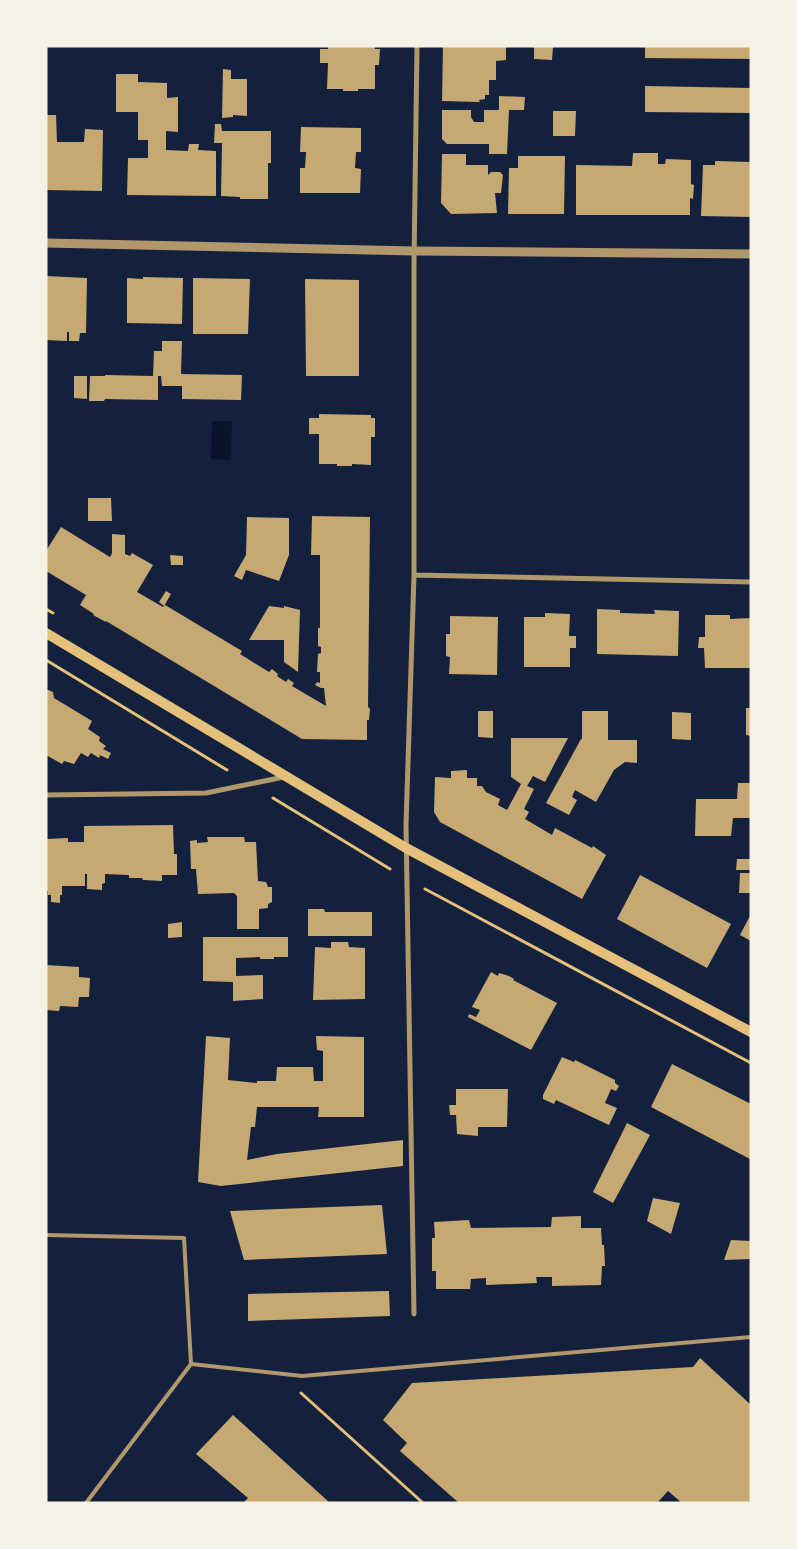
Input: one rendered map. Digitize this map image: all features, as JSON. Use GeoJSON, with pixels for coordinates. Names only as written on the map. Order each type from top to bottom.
{"type":"FeatureCollection","features":[{"type":"Feature","properties":{"kind":"main road"},"geometry":{"type":"LineString","coordinates":[[46,633],[406,848],[751,1032]]}},
{"type":"Feature","properties":{"kind":"street"},"geometry":{"type":"LineString","coordinates":[[414,1314],[406,848],[414,574],[417,46]]}},
{"type":"Feature","properties":{"kind":"street"},"geometry":{"type":"LineString","coordinates":[[46,243],[415,251],[751,254]]}},
{"type":"Feature","properties":{"kind":"street"},"geometry":{"type":"LineString","coordinates":[[414,574],[751,582]]}},
{"type":"Feature","properties":{"kind":"street"},"geometry":{"type":"LineString","coordinates":[[46,795],[206,793],[286,777]]}},
{"type":"Feature","properties":{"kind":"lane"},"geometry":{"type":"LineString","coordinates":[[46,1234],[184,1238],[191,1364],[86,1503]]}},
{"type":"Feature","properties":{"kind":"lane"},"geometry":{"type":"LineString","coordinates":[[191,1364],[302,1376],[751,1337]]}},
{"type":"Feature","properties":{"kind":"path"},"geometry":{"type":"LineString","coordinates":[[279,1373],[423,1503]]}},
{"type":"Feature","properties":{"kind":"water"},"geometry":{"type":"Polygon","coordinates":[[[212,421],[232,421],[231,460],[211,459],[212,421]]]}},
{"type":"Feature","properties":{"kind":"building"},"geometry":{"type":"Polygon","coordinates":[[[328,46],[375,46],[375,49],[380,49],[379,65],[375,65],[375,89],[343,91],[343,89],[327,89],[328,63],[320,63],[320,49],[328,49],[328,46]]]}},
{"type":"Feature","properties":{"kind":"building"},"geometry":{"type":"Polygon","coordinates":[[[443,46],[506,46],[506,60],[496,61],[496,80],[489,80],[489,95],[485,95],[485,99],[479,100],[480,102],[442,101],[443,46]]]}},
{"type":"Feature","properties":{"kind":"building"},"geometry":{"type":"Polygon","coordinates":[[[645,46],[751,46],[751,59],[645,58],[645,46]]]}},
{"type":"Feature","properties":{"kind":"building"},"geometry":{"type":"Polygon","coordinates":[[[534,47],[553,47],[552,60],[534,59],[534,47]]]}},
{"type":"Feature","properties":{"kind":"building"},"geometry":{"type":"Polygon","coordinates":[[[223,69],[231,70],[231,79],[247,79],[247,116],[233,115],[233,117],[222,118],[223,69]]]}},
{"type":"Feature","properties":{"kind":"building"},"geometry":{"type":"Polygon","coordinates":[[[116,74],[138,74],[138,82],[167,83],[167,98],[178,97],[178,132],[166,131],[166,150],[188,151],[189,144],[199,144],[198,150],[216,151],[216,196],[127,195],[128,158],[148,158],[148,140],[138,140],[138,112],[116,112],[116,74]]]}},
{"type":"Feature","properties":{"kind":"building"},"geometry":{"type":"Polygon","coordinates":[[[645,86],[751,88],[751,113],[645,112],[645,86]]]}},
{"type":"Feature","properties":{"kind":"building"},"geometry":{"type":"Polygon","coordinates":[[[499,96],[525,97],[524,110],[509,110],[507,154],[489,154],[489,144],[447,144],[442,139],[442,110],[471,110],[471,117],[474,122],[484,122],[484,110],[499,110],[499,96]]]}},
{"type":"Feature","properties":{"kind":"building"},"geometry":{"type":"Polygon","coordinates":[[[553,111],[576,111],[575,136],[553,136],[553,111]]]}},
{"type":"Feature","properties":{"kind":"building"},"geometry":{"type":"Polygon","coordinates":[[[46,115],[56,115],[57,142],[84,142],[85,129],[103,130],[102,191],[46,190],[46,115]]]}},
{"type":"Feature","properties":{"kind":"building"},"geometry":{"type":"Polygon","coordinates":[[[215,124],[221,124],[222,131],[271,131],[271,163],[268,163],[268,199],[240,199],[240,197],[221,196],[222,143],[214,143],[215,124]]]}},
{"type":"Feature","properties":{"kind":"building"},"geometry":{"type":"Polygon","coordinates":[[[301,127],[361,128],[361,152],[356,152],[355,168],[361,169],[360,193],[300,193],[300,168],[305,168],[306,152],[300,152],[301,127]]]}},
{"type":"Feature","properties":{"kind":"building"},"geometry":{"type":"Polygon","coordinates":[[[633,153],[658,153],[658,164],[665,164],[666,159],[691,160],[691,184],[694,185],[693,199],[690,198],[690,215],[576,215],[576,165],[632,166],[633,153]]]}},
{"type":"Feature","properties":{"kind":"building"},"geometry":{"type":"Polygon","coordinates":[[[442,154],[466,154],[466,165],[488,165],[488,175],[491,172],[500,172],[503,175],[501,193],[495,193],[497,213],[451,214],[441,203],[442,154]]]}},
{"type":"Feature","properties":{"kind":"building"},"geometry":{"type":"Polygon","coordinates":[[[518,156],[565,156],[564,214],[508,214],[509,168],[518,168],[518,156]]]}},
{"type":"Feature","properties":{"kind":"building"},"geometry":{"type":"Polygon","coordinates":[[[715,161],[751,162],[751,217],[701,216],[703,165],[715,165],[715,161]]]}},
{"type":"Feature","properties":{"kind":"building"},"geometry":{"type":"Polygon","coordinates":[[[46,276],[87,278],[86,333],[80,333],[79,341],[69,341],[69,332],[67,332],[67,341],[46,340],[46,276]]]}},
{"type":"Feature","properties":{"kind":"building"},"geometry":{"type":"Polygon","coordinates":[[[143,277],[183,278],[182,324],[127,323],[127,278],[143,279],[143,277]]]}},
{"type":"Feature","properties":{"kind":"building"},"geometry":{"type":"Polygon","coordinates":[[[193,278],[250,279],[248,334],[193,334],[193,278]]]}},
{"type":"Feature","properties":{"kind":"building"},"geometry":{"type":"Polygon","coordinates":[[[305,279],[359,280],[359,376],[306,376],[305,279]]]}},
{"type":"Feature","properties":{"kind":"building"},"geometry":{"type":"Polygon","coordinates":[[[162,341],[182,341],[181,374],[242,375],[241,400],[182,399],[182,386],[162,386],[161,376],[158,376],[158,400],[105,399],[104,401],[89,401],[90,376],[153,376],[154,351],[162,351],[162,341]]]}},
{"type":"Feature","properties":{"kind":"building"},"geometry":{"type":"Polygon","coordinates":[[[74,376],[87,376],[87,399],[74,398],[74,376]]]}},
{"type":"Feature","properties":{"kind":"building"},"geometry":{"type":"Polygon","coordinates":[[[319,414],[371,415],[371,418],[375,418],[375,437],[371,437],[371,465],[352,464],[352,466],[337,466],[337,464],[319,464],[319,434],[309,434],[309,418],[319,418],[319,414]]]}},
{"type":"Feature","properties":{"kind":"building"},"geometry":{"type":"Polygon","coordinates":[[[88,498],[111,498],[112,521],[88,521],[88,498]]]}},
{"type":"Feature","properties":{"kind":"building"},"geometry":{"type":"Polygon","coordinates":[[[312,516],[370,517],[368,707],[370,709],[369,720],[367,720],[367,740],[302,739],[93,615],[80,605],[86,595],[46,571],[46,551],[61,527],[110,557],[112,553],[112,534],[125,535],[125,554],[130,556],[132,553],[153,565],[137,592],[163,607],[165,605],[242,651],[240,654],[269,672],[272,669],[278,674],[277,676],[286,682],[288,679],[294,683],[292,686],[326,706],[324,688],[315,685],[317,682],[320,683],[320,672],[317,672],[318,654],[321,653],[321,647],[318,646],[318,628],[320,628],[320,555],[311,555],[312,516]]]}},
{"type":"Feature","properties":{"kind":"building"},"geometry":{"type":"Polygon","coordinates":[[[247,517],[289,518],[289,555],[279,581],[246,570],[242,580],[234,576],[246,555],[247,517]]]}},
{"type":"Feature","properties":{"kind":"building"},"geometry":{"type":"Polygon","coordinates":[[[170,555],[183,556],[183,565],[171,565],[170,555]]]}},
{"type":"Feature","properties":{"kind":"building"},"geometry":{"type":"Polygon","coordinates":[[[166,591],[171,594],[164,606],[159,602],[166,591]]]}},
{"type":"Feature","properties":{"kind":"building"},"geometry":{"type":"Polygon","coordinates":[[[269,606],[284,608],[284,606],[300,610],[298,672],[284,662],[284,640],[249,640],[269,606]]]}},
{"type":"Feature","properties":{"kind":"building"},"geometry":{"type":"Polygon","coordinates":[[[597,609],[620,610],[620,613],[655,614],[654,610],[679,611],[678,656],[597,654],[597,609]]]}},
{"type":"Feature","properties":{"kind":"building"},"geometry":{"type":"Polygon","coordinates":[[[545,613],[570,614],[569,636],[576,636],[576,648],[570,648],[570,667],[524,667],[524,617],[545,617],[545,613]]]}},
{"type":"Feature","properties":{"kind":"building"},"geometry":{"type":"Polygon","coordinates":[[[705,615],[730,615],[730,619],[751,618],[751,668],[705,668],[704,648],[698,648],[699,637],[705,637],[705,615]]]}},
{"type":"Feature","properties":{"kind":"building"},"geometry":{"type":"Polygon","coordinates":[[[450,616],[498,617],[497,675],[449,674],[450,657],[446,656],[446,634],[450,634],[450,616]]]}},
{"type":"Feature","properties":{"kind":"building"},"geometry":{"type":"Polygon","coordinates":[[[46,689],[53,692],[54,698],[92,721],[88,729],[100,737],[99,741],[106,746],[103,749],[111,753],[108,759],[100,755],[99,758],[91,753],[88,757],[81,753],[74,764],[64,761],[62,764],[46,755],[46,689]]]}},
{"type":"Feature","properties":{"kind":"building"},"geometry":{"type":"Polygon","coordinates":[[[746,708],[751,708],[751,736],[746,735],[746,708]]]}},
{"type":"Feature","properties":{"kind":"building"},"geometry":{"type":"Polygon","coordinates":[[[478,711],[493,711],[493,738],[478,737],[478,711]]]}},
{"type":"Feature","properties":{"kind":"building"},"geometry":{"type":"Polygon","coordinates":[[[582,711],[608,711],[608,740],[637,740],[637,763],[625,762],[614,770],[596,802],[575,790],[572,797],[577,800],[569,815],[546,803],[582,739],[582,711]]]}},
{"type":"Feature","properties":{"kind":"building"},"geometry":{"type":"Polygon","coordinates":[[[672,712],[691,713],[691,740],[672,739],[672,712]]]}},
{"type":"Feature","properties":{"kind":"building"},"geometry":{"type":"Polygon","coordinates":[[[511,738],[568,738],[545,782],[533,776],[527,786],[534,789],[524,809],[529,812],[525,819],[552,835],[555,828],[592,848],[593,846],[606,855],[582,899],[440,822],[434,812],[435,777],[451,778],[451,771],[467,770],[467,778],[477,778],[477,786],[482,786],[486,792],[500,799],[498,805],[507,810],[521,784],[511,777],[511,738]]]}},
{"type":"Feature","properties":{"kind":"building"},"geometry":{"type":"Polygon","coordinates":[[[738,783],[751,783],[751,818],[733,818],[731,836],[695,836],[696,799],[737,799],[738,783]]]}},
{"type":"Feature","properties":{"kind":"building"},"geometry":{"type":"Polygon","coordinates":[[[173,825],[174,854],[177,854],[177,875],[162,875],[162,881],[129,878],[129,875],[105,874],[105,883],[102,884],[102,890],[87,889],[87,874],[85,874],[85,886],[62,886],[60,903],[51,902],[51,895],[48,895],[48,891],[46,891],[46,839],[68,838],[68,842],[84,842],[84,826],[173,825]]]}},
{"type":"Feature","properties":{"kind":"building"},"geometry":{"type":"Polygon","coordinates":[[[207,837],[244,837],[245,842],[256,842],[258,881],[266,882],[268,887],[272,887],[272,902],[268,904],[268,908],[259,909],[259,929],[237,929],[237,896],[234,893],[198,894],[196,869],[191,869],[190,841],[197,840],[197,843],[208,842],[207,837]]]}},
{"type":"Feature","properties":{"kind":"building"},"geometry":{"type":"Polygon","coordinates":[[[737,859],[751,859],[751,870],[736,870],[737,859]]]}},
{"type":"Feature","properties":{"kind":"building"},"geometry":{"type":"Polygon","coordinates":[[[740,873],[751,873],[751,893],[739,893],[740,873]]]}},
{"type":"Feature","properties":{"kind":"building"},"geometry":{"type":"Polygon","coordinates":[[[640,875],[731,924],[707,968],[617,919],[640,875]]]}},
{"type":"Feature","properties":{"kind":"building"},"geometry":{"type":"Polygon","coordinates":[[[308,909],[324,909],[325,912],[372,912],[372,936],[308,936],[308,909]]]}},
{"type":"Feature","properties":{"kind":"building"},"geometry":{"type":"Polygon","coordinates":[[[751,914],[751,941],[740,935],[751,914]]]}},
{"type":"Feature","properties":{"kind":"building"},"geometry":{"type":"Polygon","coordinates":[[[182,922],[182,937],[168,938],[168,924],[182,922]]]}},
{"type":"Feature","properties":{"kind":"building"},"geometry":{"type":"Polygon","coordinates":[[[203,937],[288,937],[288,957],[274,957],[274,959],[260,959],[260,957],[236,958],[236,976],[263,975],[263,999],[233,1001],[233,982],[203,981],[203,937]]]}},
{"type":"Feature","properties":{"kind":"building"},"geometry":{"type":"Polygon","coordinates":[[[331,942],[348,942],[349,947],[365,948],[365,999],[313,1000],[315,947],[331,948],[331,942]]]}},
{"type":"Feature","properties":{"kind":"building"},"geometry":{"type":"Polygon","coordinates":[[[46,965],[79,967],[79,977],[90,978],[89,997],[79,997],[78,1007],[60,1006],[59,1011],[46,1010],[46,965]]]}},
{"type":"Feature","properties":{"kind":"building"},"geometry":{"type":"Polygon","coordinates":[[[491,972],[498,976],[499,973],[509,976],[513,980],[557,1003],[531,1050],[468,1017],[469,1014],[476,1017],[480,1010],[472,1007],[491,972]]]}},
{"type":"Feature","properties":{"kind":"building"},"geometry":{"type":"Polygon","coordinates":[[[206,1036],[230,1038],[228,1080],[257,1083],[257,1081],[276,1081],[277,1067],[313,1067],[314,1081],[323,1081],[323,1051],[317,1050],[316,1036],[364,1037],[364,1117],[318,1117],[319,1107],[257,1107],[255,1127],[251,1127],[247,1160],[277,1154],[403,1140],[403,1166],[221,1186],[198,1182],[206,1036]]]}},
{"type":"Feature","properties":{"kind":"building"},"geometry":{"type":"Polygon","coordinates":[[[562,1057],[574,1062],[575,1060],[615,1080],[615,1083],[619,1086],[616,1091],[611,1089],[605,1103],[617,1108],[609,1125],[556,1100],[554,1104],[543,1099],[543,1095],[562,1057]]]}},
{"type":"Feature","properties":{"kind":"building"},"geometry":{"type":"Polygon","coordinates":[[[672,1064],[751,1104],[750,1159],[651,1107],[672,1064]]]}},
{"type":"Feature","properties":{"kind":"building"},"geometry":{"type":"Polygon","coordinates":[[[456,1089],[508,1089],[507,1127],[478,1127],[478,1136],[457,1134],[456,1115],[450,1115],[449,1105],[456,1105],[456,1089]]]}},
{"type":"Feature","properties":{"kind":"building"},"geometry":{"type":"Polygon","coordinates":[[[627,1123],[650,1135],[613,1203],[593,1192],[627,1123]]]}},
{"type":"Feature","properties":{"kind":"building"},"geometry":{"type":"Polygon","coordinates":[[[653,1198],[680,1203],[671,1234],[647,1221],[653,1198]]]}},
{"type":"Feature","properties":{"kind":"building"},"geometry":{"type":"Polygon","coordinates":[[[382,1205],[387,1254],[244,1260],[230,1211],[382,1205]]]}},
{"type":"Feature","properties":{"kind":"building"},"geometry":{"type":"Polygon","coordinates":[[[581,1216],[581,1228],[601,1228],[605,1266],[602,1266],[601,1285],[552,1286],[552,1277],[536,1277],[537,1283],[486,1285],[486,1278],[471,1279],[470,1289],[436,1289],[436,1271],[432,1271],[432,1238],[435,1238],[434,1222],[469,1220],[471,1228],[551,1227],[552,1217],[581,1216]]]}},
{"type":"Feature","properties":{"kind":"building"},"geometry":{"type":"Polygon","coordinates":[[[731,1240],[751,1241],[751,1259],[724,1260],[731,1240]]]}},
{"type":"Feature","properties":{"kind":"building"},"geometry":{"type":"Polygon","coordinates":[[[389,1291],[390,1316],[248,1321],[248,1294],[389,1291]]]}},
{"type":"Feature","properties":{"kind":"building"},"geometry":{"type":"Polygon","coordinates":[[[700,1358],[751,1405],[751,1503],[682,1503],[668,1491],[657,1503],[459,1503],[400,1451],[407,1443],[383,1420],[412,1383],[693,1367],[700,1358]]]}},
{"type":"Feature","properties":{"kind":"building"},"geometry":{"type":"Polygon","coordinates":[[[233,1415],[330,1503],[243,1503],[248,1498],[196,1454],[233,1415]]]}}]}
